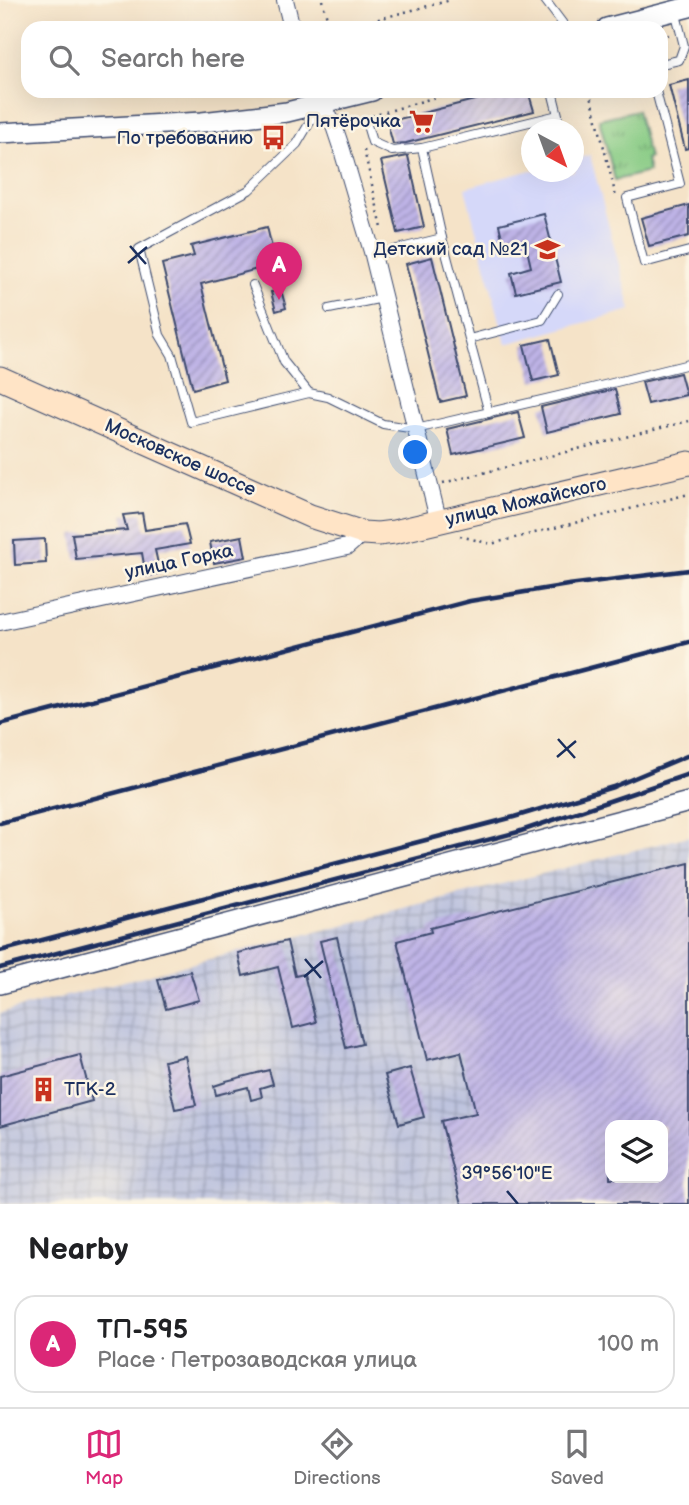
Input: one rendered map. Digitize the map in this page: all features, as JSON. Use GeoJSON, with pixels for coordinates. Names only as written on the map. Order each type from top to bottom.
{"type":"FeatureCollection","features":[{"type":"Feature","properties":{"kind":"main road","name":"Московское шоссе"},"geometry":{"type":"LineString","coordinates":[[0,378],[310,516],[363,533]]}},
{"type":"Feature","properties":{"kind":"main road","name":"улица Можайского"},"geometry":{"type":"LineString","coordinates":[[363,533],[448,529],[689,463]]}},
{"type":"Feature","properties":{"kind":"street"},"geometry":{"type":"LineString","coordinates":[[285,0],[290,21]]}},
{"type":"Feature","properties":{"kind":"street"},"geometry":{"type":"LineString","coordinates":[[631,21],[682,6]]}},
{"type":"Feature","properties":{"kind":"street"},"geometry":{"type":"LineString","coordinates":[[0,133],[202,122],[287,112],[316,98],[333,123],[373,255],[416,429],[448,529]]}},
{"type":"Feature","properties":{"kind":"street","name":"улица Горка"},"geometry":{"type":"LineString","coordinates":[[0,622],[347,547],[363,533]]}},
{"type":"Feature","properties":{"kind":"street"},"geometry":{"type":"LineString","coordinates":[[0,984],[689,802]]}},
{"type":"Feature","properties":{"kind":"lane"},"geometry":{"type":"LineString","coordinates":[[545,0],[561,21]]}},
{"type":"Feature","properties":{"kind":"lane"},"geometry":{"type":"LineString","coordinates":[[668,62],[679,60],[687,45],[682,6]]}},
{"type":"Feature","properties":{"kind":"lane"},"geometry":{"type":"LineString","coordinates":[[316,98],[296,144],[248,190],[139,249],[159,335],[172,355],[191,422],[309,393],[328,397],[383,424],[416,429],[689,364]]}},
{"type":"Feature","properties":{"kind":"lane"},"geometry":{"type":"LineString","coordinates":[[367,125],[372,142],[392,151],[422,148],[558,115],[554,98]]}},
{"type":"Feature","properties":{"kind":"lane"},"geometry":{"type":"LineString","coordinates":[[658,98],[680,184],[627,198],[644,263],[689,251]]}},
{"type":"Feature","properties":{"kind":"lane"},"geometry":{"type":"LineString","coordinates":[[422,148],[442,238],[488,413]]}},
{"type":"Feature","properties":{"kind":"lane"},"geometry":{"type":"LineString","coordinates":[[373,255],[442,238]]}},
{"type":"Feature","properties":{"kind":"lane"},"geometry":{"type":"LineString","coordinates":[[253,285],[284,362],[309,393]]}},
{"type":"Feature","properties":{"kind":"lane"},"geometry":{"type":"LineString","coordinates":[[469,339],[542,320],[558,294]]}},
{"type":"Feature","properties":{"kind":"lane"},"geometry":{"type":"LineString","coordinates":[[329,309],[383,298]]}},
{"type":"Feature","properties":{"kind":"path"},"geometry":{"type":"LineString","coordinates":[[322,0],[328,21]]}},
{"type":"Feature","properties":{"kind":"path"},"geometry":{"type":"LineString","coordinates":[[370,21],[450,0]]}},
{"type":"Feature","properties":{"kind":"path"},"geometry":{"type":"LineString","coordinates":[[592,98],[617,200]]}},
{"type":"Feature","properties":{"kind":"path"},"geometry":{"type":"LineString","coordinates":[[443,484],[689,421]]}},
{"type":"Feature","properties":{"kind":"path"},"geometry":{"type":"LineString","coordinates":[[448,529],[491,544],[689,494]]}},
{"type":"Feature","properties":{"kind":"shaded area","name":"Детский сад №21"},"geometry":{"type":"Polygon","coordinates":[[[590,155],[631,310],[506,344],[465,188],[521,173],[521,182],[584,182],[584,156],[590,155]]]}},
{"type":"Feature","properties":{"kind":"shaded area"},"geometry":{"type":"Polygon","coordinates":[[[689,836],[689,1204],[0,1204],[0,1013],[689,836]]]}},
{"type":"Feature","properties":{"kind":"green space"},"geometry":{"type":"Polygon","coordinates":[[[637,110],[649,158],[646,159],[649,172],[615,180],[599,119],[637,110]]]}},
{"type":"Feature","properties":{"kind":"building"},"geometry":{"type":"Polygon","coordinates":[[[689,80],[689,148],[685,149],[669,85],[689,80]]]}},
{"type":"Feature","properties":{"kind":"building"},"geometry":{"type":"Polygon","coordinates":[[[482,98],[530,98],[534,111],[393,144],[387,122],[482,98]]]}},
{"type":"Feature","properties":{"kind":"building"},"geometry":{"type":"Polygon","coordinates":[[[408,156],[424,227],[398,233],[381,161],[408,156]]]}},
{"type":"Feature","properties":{"kind":"building"},"geometry":{"type":"Polygon","coordinates":[[[689,205],[689,236],[649,246],[641,218],[689,205]]]}},
{"type":"Feature","properties":{"kind":"building"},"geometry":{"type":"Polygon","coordinates":[[[544,214],[561,282],[516,293],[511,273],[531,267],[525,241],[504,246],[499,225],[544,214]]]}},
{"type":"Feature","properties":{"kind":"building"},"geometry":{"type":"Polygon","coordinates":[[[267,227],[276,264],[201,284],[225,380],[193,389],[162,264],[194,256],[191,246],[267,227]]]}},
{"type":"Feature","properties":{"kind":"building"},"geometry":{"type":"Polygon","coordinates":[[[432,257],[466,396],[440,402],[406,264],[432,257]]]}},
{"type":"Feature","properties":{"kind":"building"},"geometry":{"type":"Polygon","coordinates":[[[281,290],[286,308],[276,311],[271,292],[281,290]]]}},
{"type":"Feature","properties":{"kind":"building"},"geometry":{"type":"Polygon","coordinates":[[[550,339],[559,375],[533,381],[524,345],[550,339]]]}},
{"type":"Feature","properties":{"kind":"building"},"geometry":{"type":"Polygon","coordinates":[[[680,373],[686,395],[648,404],[642,382],[680,373]]]}},
{"type":"Feature","properties":{"kind":"building"},"geometry":{"type":"Polygon","coordinates":[[[615,389],[621,414],[547,432],[541,407],[615,389]]]}},
{"type":"Feature","properties":{"kind":"building"},"geometry":{"type":"Polygon","coordinates":[[[518,412],[525,438],[453,455],[447,429],[518,412]]]}},
{"type":"Feature","properties":{"kind":"building"},"geometry":{"type":"Polygon","coordinates":[[[142,513],[145,530],[185,524],[190,544],[155,550],[160,573],[146,576],[142,553],[76,559],[72,534],[127,530],[123,515],[142,513]]]}},
{"type":"Feature","properties":{"kind":"building"},"geometry":{"type":"Polygon","coordinates":[[[242,536],[246,557],[214,563],[210,542],[242,536]]]}},
{"type":"Feature","properties":{"kind":"building"},"geometry":{"type":"Polygon","coordinates":[[[45,539],[46,563],[15,565],[14,541],[45,539]]]}},
{"type":"Feature","properties":{"kind":"building"},"geometry":{"type":"Polygon","coordinates":[[[689,863],[689,1204],[462,1204],[441,1121],[476,1113],[461,1052],[427,1060],[397,941],[431,932],[430,928],[689,863]]]}},
{"type":"Feature","properties":{"kind":"building"},"geometry":{"type":"Polygon","coordinates":[[[337,937],[362,1044],[346,1048],[320,941],[337,937]]]}},
{"type":"Feature","properties":{"kind":"building"},"geometry":{"type":"Polygon","coordinates":[[[287,941],[295,976],[304,974],[316,1022],[293,1028],[278,967],[243,976],[238,953],[287,941]]]}},
{"type":"Feature","properties":{"kind":"building"},"geometry":{"type":"Polygon","coordinates":[[[190,971],[199,1000],[166,1009],[158,980],[190,971]]]}},
{"type":"Feature","properties":{"kind":"building","name":"ТГК-2"},"geometry":{"type":"Polygon","coordinates":[[[80,1055],[92,1101],[0,1126],[0,1076],[80,1055]]]}},
{"type":"Feature","properties":{"kind":"building"},"geometry":{"type":"Polygon","coordinates":[[[185,1056],[196,1105],[175,1109],[164,1061],[185,1056]]]}},
{"type":"Feature","properties":{"kind":"building"},"geometry":{"type":"Polygon","coordinates":[[[410,1068],[424,1117],[399,1124],[385,1075],[410,1068]]]}},
{"type":"Feature","properties":{"kind":"building"},"geometry":{"type":"Polygon","coordinates":[[[269,1070],[273,1084],[260,1088],[262,1097],[251,1100],[248,1087],[216,1095],[214,1086],[269,1070]]]}},
{"type":"Feature","properties":{"kind":"railway"},"geometry":{"type":"LineString","coordinates":[[0,724],[470,601],[568,585],[689,570]]}},
{"type":"Feature","properties":{"kind":"railway"},"geometry":{"type":"LineString","coordinates":[[0,823],[689,642]]}},
{"type":"Feature","properties":{"kind":"railway"},"geometry":{"type":"LineString","coordinates":[[0,951],[514,817],[613,787],[689,755]]}},
{"type":"Feature","properties":{"kind":"railway"},"geometry":{"type":"LineString","coordinates":[[0,968],[518,832],[689,774]]}},
{"type":"Feature","properties":{"kind":"place","name":"Пятёрочка"},"geometry":{"type":"Point","coordinates":[421,121]}},
{"type":"Feature","properties":{"kind":"place","name":"По требованию"},"geometry":{"type":"Point","coordinates":[273,138]}},
{"type":"Feature","properties":{"kind":"place","name":"Детский сад №21"},"geometry":{"type":"Point","coordinates":[548,249]}},
{"type":"Feature","properties":{"kind":"place","name":"ТП-595"},"geometry":{"type":"Point","coordinates":[279,300]}},
{"type":"Feature","properties":{"kind":"place","name":"ТГК-2"},"geometry":{"type":"Point","coordinates":[44,1089]}}]}
